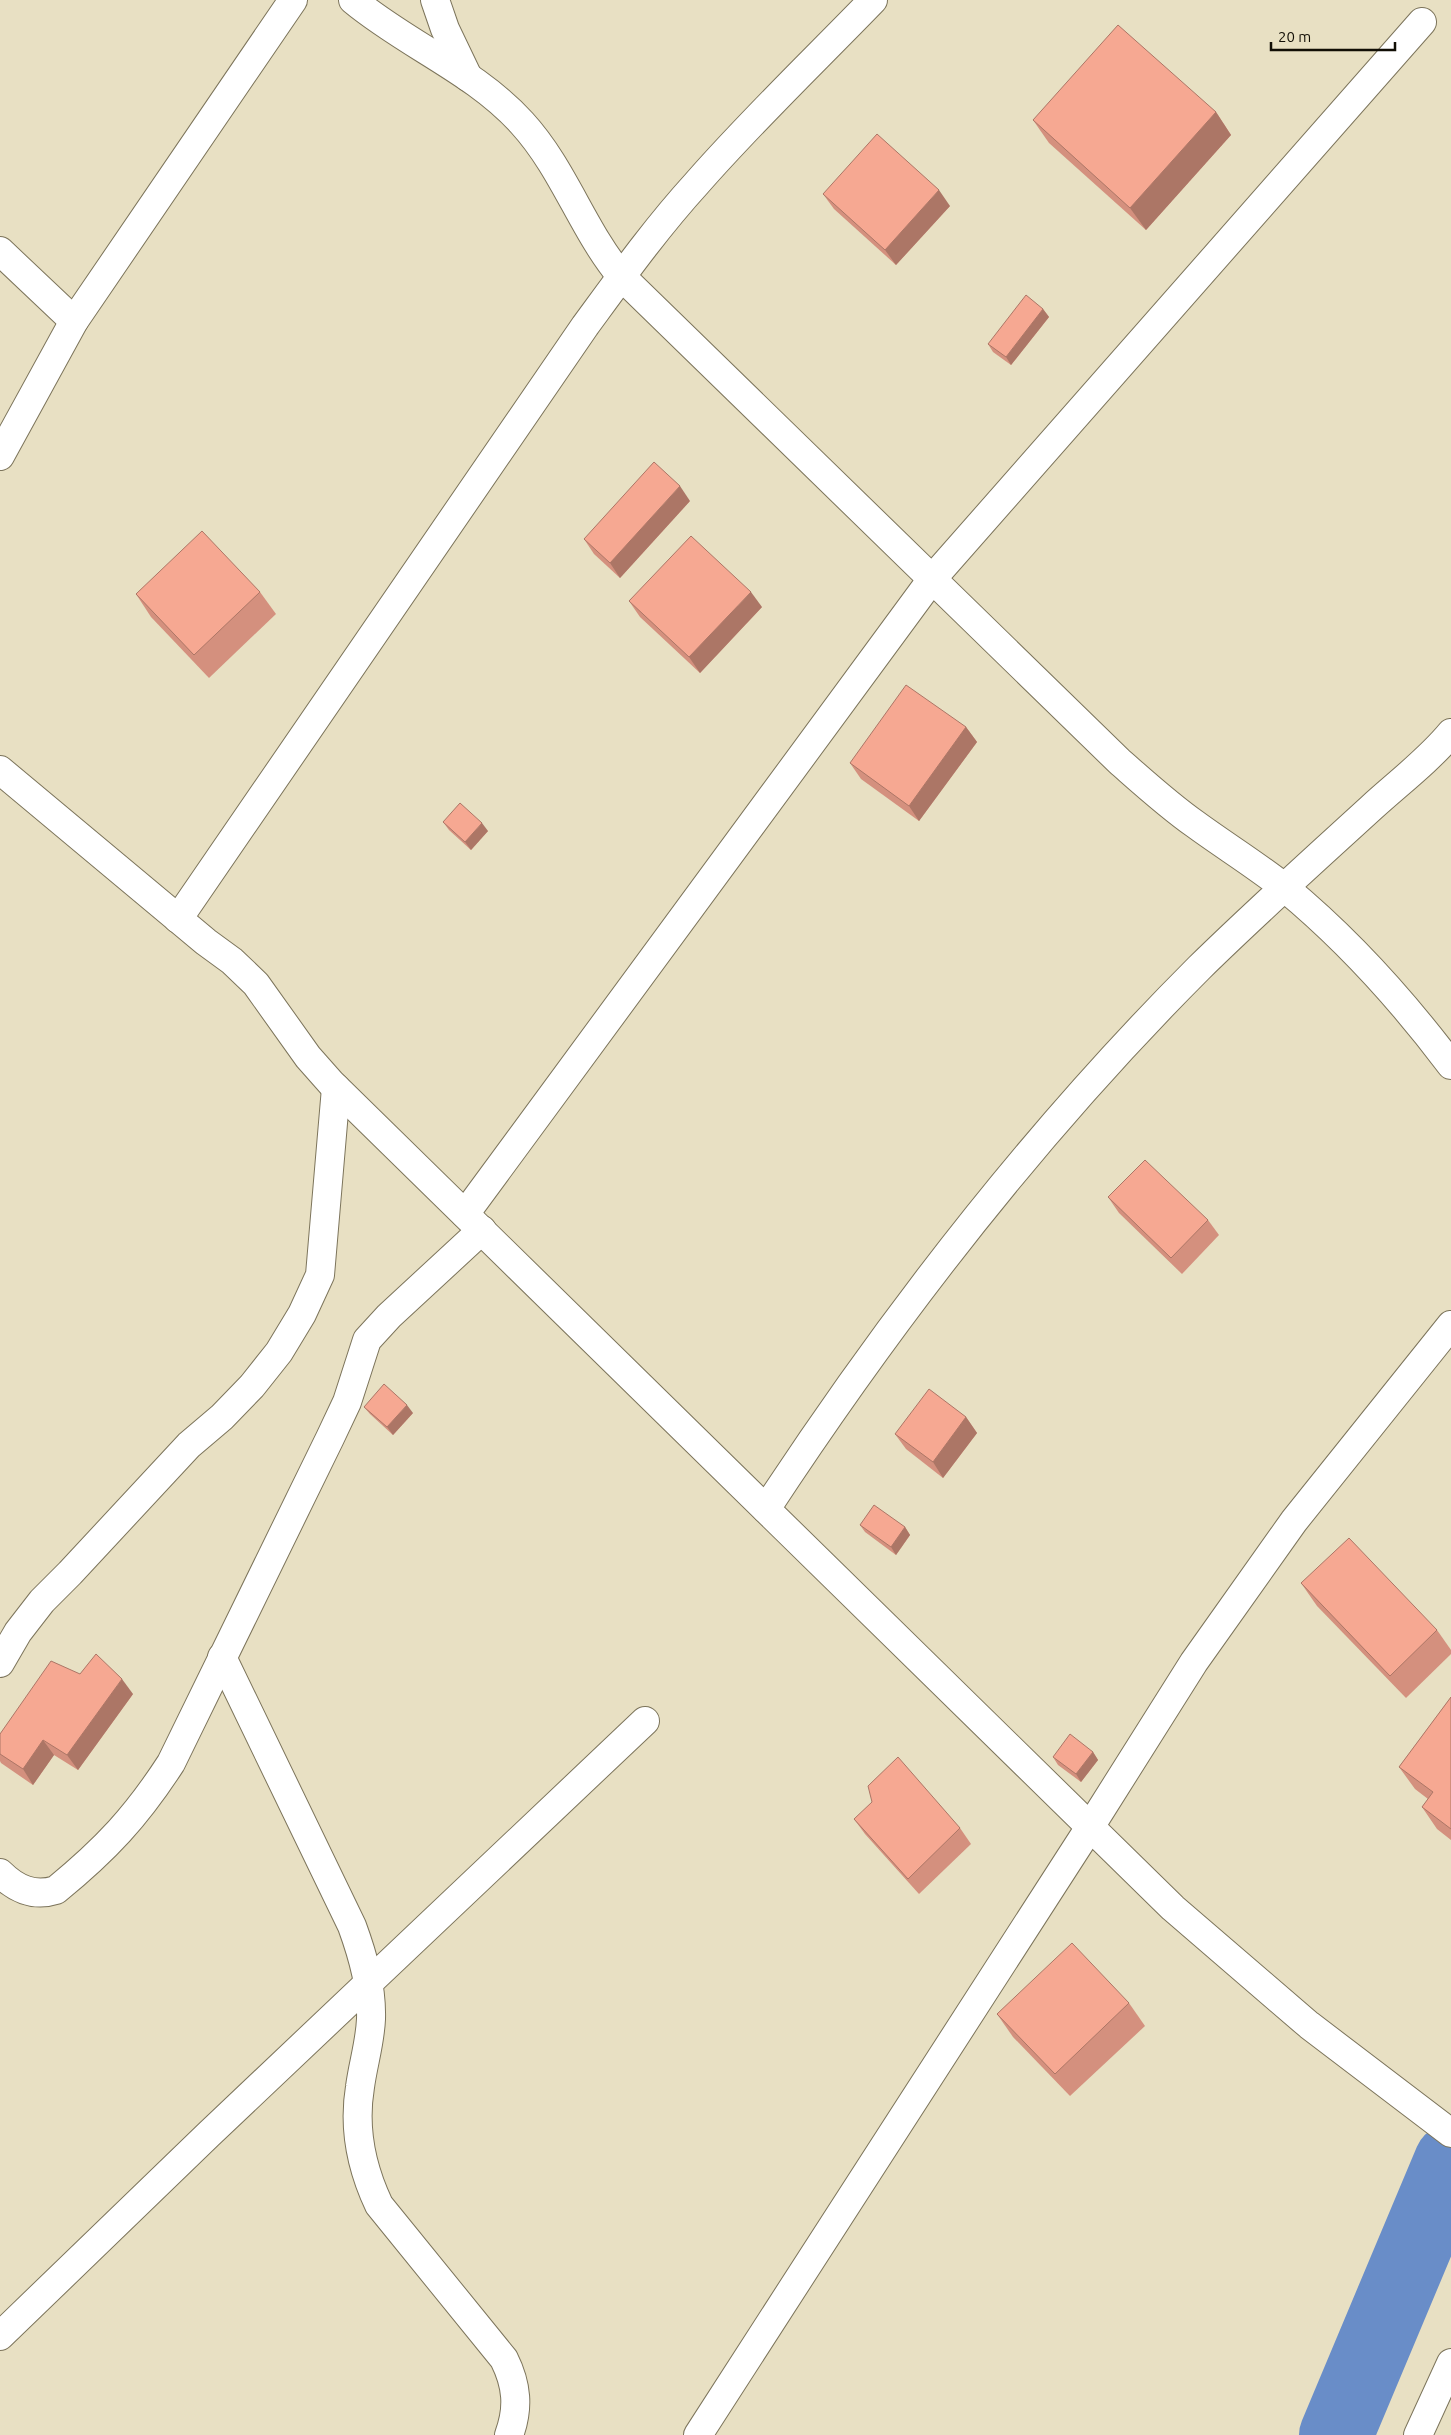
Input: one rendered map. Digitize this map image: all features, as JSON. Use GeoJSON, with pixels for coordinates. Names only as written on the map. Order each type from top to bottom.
{"type":"FeatureCollection","features":[{"type":"Feature","properties":{"kind":"street"},"geometry":{"type":"LineString","coordinates":[[0,456],[74,321],[293,0]]}},
{"type":"Feature","properties":{"kind":"street"},"geometry":{"type":"LineString","coordinates":[[353,0],[414,44],[468,76],[497,98],[544,150],[562,177],[588,231],[602,253],[621,276],[1156,794],[1284,888],[1322,920],[1373,969],[1419,1023],[1451,1065]]}},
{"type":"Feature","properties":{"kind":"street"},"geometry":{"type":"LineString","coordinates":[[435,0],[445,29],[468,76]]}},
{"type":"Feature","properties":{"kind":"street"},"geometry":{"type":"LineString","coordinates":[[178,919],[621,276],[695,184],[758,116],[873,0]]}},
{"type":"Feature","properties":{"kind":"street"},"geometry":{"type":"LineString","coordinates":[[0,1873],[16,1886],[32,1893],[44,1894],[56,1890],[112,1841],[147,1800],[171,1763],[346,1402],[367,1340],[474,1222],[932,579],[1422,22]]}},
{"type":"Feature","properties":{"kind":"street"},"geometry":{"type":"LineString","coordinates":[[0,251],[74,321]]}},
{"type":"Feature","properties":{"kind":"street"},"geometry":{"type":"LineString","coordinates":[[766,1509],[828,1414],[895,1321],[964,1231],[1038,1143],[1199,968],[1451,734]]}},
{"type":"Feature","properties":{"kind":"street"},"geometry":{"type":"LineString","coordinates":[[0,770],[256,984],[308,1057],[336,1088],[1173,1908],[1240,1968],[1309,2025],[1451,2133]]}},
{"type":"Feature","properties":{"kind":"street"},"geometry":{"type":"LineString","coordinates":[[0,1663],[18,1632],[42,1600],[70,1573],[189,1445],[222,1417],[252,1386],[279,1352],[302,1314],[320,1275],[336,1088]]}},
{"type":"Feature","properties":{"kind":"street"},"geometry":{"type":"LineString","coordinates":[[698,2435],[1090,1827],[1194,1662],[1294,1521],[1451,1326]]}},
{"type":"Feature","properties":{"kind":"street"},"geometry":{"type":"LineString","coordinates":[[222,1657],[352,1926],[362,1954],[368,1982],[371,2017],[369,2043],[357,2111],[358,2137],[362,2162],[379,2205],[504,2359],[512,2375],[516,2394],[516,2412],[509,2435]]}},
{"type":"Feature","properties":{"kind":"street"},"geometry":{"type":"LineString","coordinates":[[0,2336],[368,1982],[645,1721]]}},
{"type":"Feature","properties":{"kind":"street"},"geometry":{"type":"LineString","coordinates":[[1418,2435],[1451,2363]]}},
{"type":"Feature","properties":{"kind":"building"},"geometry":{"type":"Polygon","coordinates":[[[1118,25],[1216,112],[1130,208],[1033,120],[1118,25]]]}},
{"type":"Feature","properties":{"kind":"building"},"geometry":{"type":"Polygon","coordinates":[[[877,134],[939,190],[885,250],[823,194],[877,134]]]}},
{"type":"Feature","properties":{"kind":"building"},"geometry":{"type":"Polygon","coordinates":[[[1026,295],[1043,309],[1006,357],[988,344],[1026,295]]]}},
{"type":"Feature","properties":{"kind":"building"},"geometry":{"type":"Polygon","coordinates":[[[654,462],[680,486],[610,563],[584,539],[654,462]]]}},
{"type":"Feature","properties":{"kind":"building"},"geometry":{"type":"Polygon","coordinates":[[[202,531],[260,592],[194,655],[136,594],[202,531]]]}},
{"type":"Feature","properties":{"kind":"building"},"geometry":{"type":"Polygon","coordinates":[[[691,536],[751,592],[689,657],[629,601],[691,536]]]}},
{"type":"Feature","properties":{"kind":"building"},"geometry":{"type":"Polygon","coordinates":[[[906,685],[966,727],[909,806],[850,763],[906,685]]]}},
{"type":"Feature","properties":{"kind":"building"},"geometry":{"type":"Polygon","coordinates":[[[460,803],[482,823],[465,842],[443,822],[460,803]]]}},
{"type":"Feature","properties":{"kind":"building"},"geometry":{"type":"Polygon","coordinates":[[[1145,1160],[1208,1220],[1171,1258],[1108,1197],[1145,1160]]]}},
{"type":"Feature","properties":{"kind":"building"},"geometry":{"type":"Polygon","coordinates":[[[384,1384],[407,1405],[387,1427],[364,1407],[384,1384]]]}},
{"type":"Feature","properties":{"kind":"building"},"geometry":{"type":"Polygon","coordinates":[[[929,1389],[966,1417],[933,1462],[895,1434],[929,1389]]]}},
{"type":"Feature","properties":{"kind":"building"},"geometry":{"type":"Polygon","coordinates":[[[874,1505],[905,1527],[891,1547],[860,1525],[874,1505]]]}},
{"type":"Feature","properties":{"kind":"building"},"geometry":{"type":"Polygon","coordinates":[[[1349,1538],[1437,1630],[1390,1676],[1301,1583],[1349,1538]]]}},
{"type":"Feature","properties":{"kind":"building"},"geometry":{"type":"Polygon","coordinates":[[[96,1654],[122,1679],[67,1755],[43,1740],[23,1769],[0,1754],[0,1734],[51,1661],[80,1674],[96,1654]]]}},
{"type":"Feature","properties":{"kind":"building"},"geometry":{"type":"Polygon","coordinates":[[[1451,1697],[1451,1829],[1422,1807],[1433,1792],[1399,1767],[1451,1697]]]}},
{"type":"Feature","properties":{"kind":"building"},"geometry":{"type":"Polygon","coordinates":[[[1070,1734],[1093,1752],[1076,1774],[1053,1757],[1070,1734]]]}},
{"type":"Feature","properties":{"kind":"building"},"geometry":{"type":"Polygon","coordinates":[[[898,1757],[960,1828],[908,1879],[854,1819],[872,1802],[868,1786],[898,1757]]]}},
{"type":"Feature","properties":{"kind":"building"},"geometry":{"type":"Polygon","coordinates":[[[1072,1943],[1129,2003],[1055,2074],[997,2014],[1072,1943]]]}},
{"type":"Feature","properties":{"kind":"waterway"},"geometry":{"type":"LineString","coordinates":[[1336,2435],[1451,2161]]}}]}
